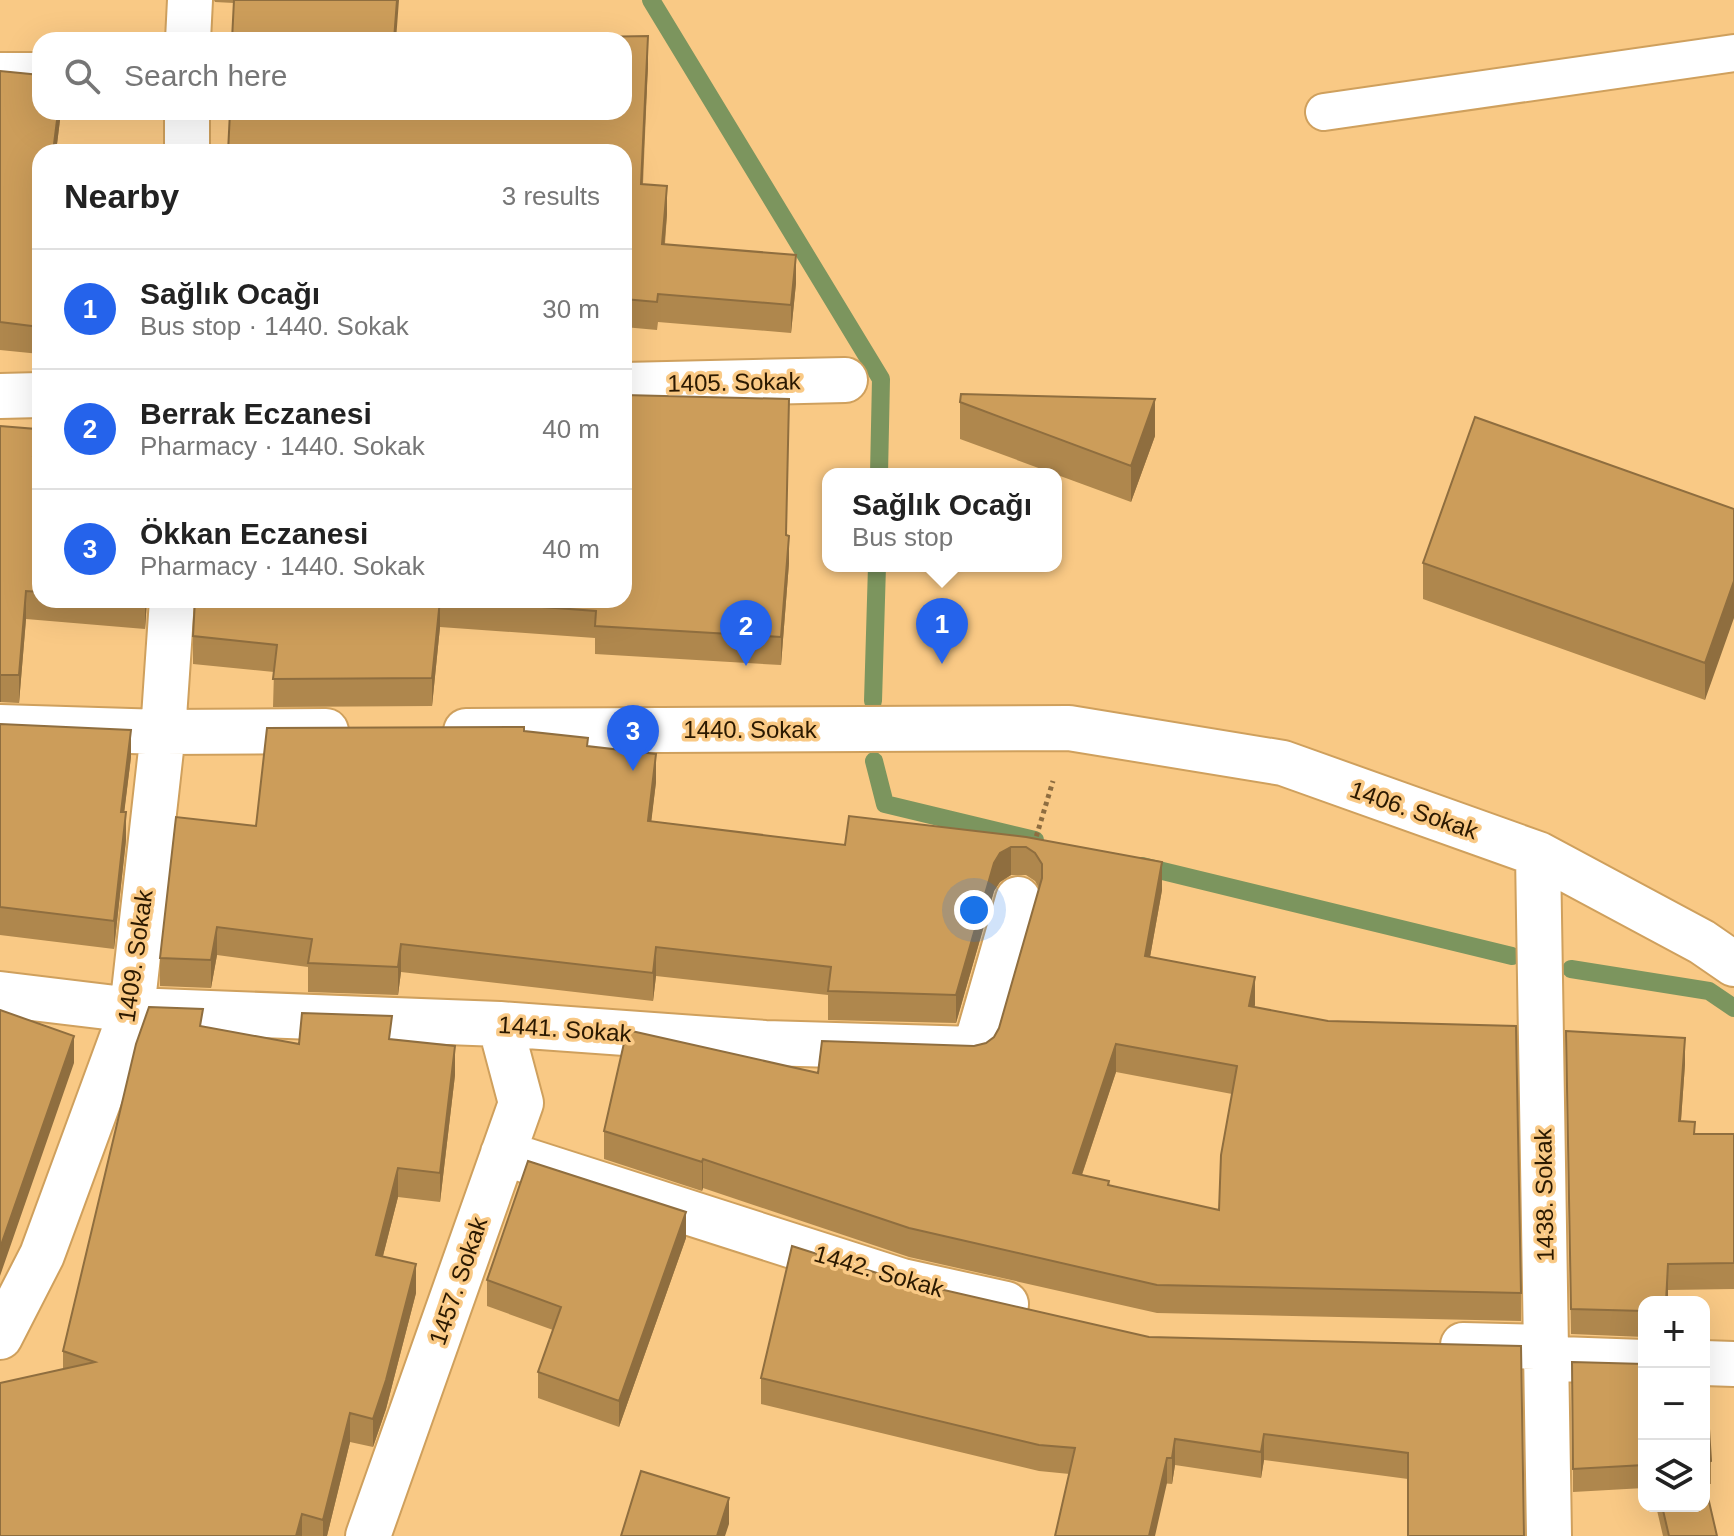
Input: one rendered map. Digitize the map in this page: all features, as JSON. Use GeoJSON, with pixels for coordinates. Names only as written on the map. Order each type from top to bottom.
{"type":"FeatureCollection","features":[{"type":"Feature","properties":{"kind":"street"},"geometry":{"type":"LineString","coordinates":[[188,32],[190,0]]}},
{"type":"Feature","properties":{"kind":"street"},"geometry":{"type":"LineString","coordinates":[[0,75],[32,75]]}},
{"type":"Feature","properties":{"kind":"street"},"geometry":{"type":"LineString","coordinates":[[187,120],[187,144]]}},
{"type":"Feature","properties":{"kind":"street","name":"1405. Sokak"},"geometry":{"type":"LineString","coordinates":[[632,385],[845,380]]}},
{"type":"Feature","properties":{"kind":"street"},"geometry":{"type":"LineString","coordinates":[[0,396],[32,395]]}},
{"type":"Feature","properties":{"kind":"street","name":"1409. Sokak"},"geometry":{"type":"LineString","coordinates":[[0,1337],[42,1255],[132,1010],[163,732],[171,608]]}},
{"type":"Feature","properties":{"kind":"street"},"geometry":{"type":"LineString","coordinates":[[0,727],[163,732],[369,731]]}},
{"type":"Feature","properties":{"kind":"street","name":"1440. Sokak"},"geometry":{"type":"LineString","coordinates":[[433,731],[1069,728]]}},
{"type":"Feature","properties":{"kind":"street","name":"1406. Sokak"},"geometry":{"type":"LineString","coordinates":[[1069,728],[1283,763],[1538,854],[1702,942],[1734,964]]}},
{"type":"Feature","properties":{"kind":"street","name":"1438. Sokak"},"geometry":{"type":"LineString","coordinates":[[1538,854],[1549,1536]]}},
{"type":"Feature","properties":{"kind":"street","name":"1441. Sokak"},"geometry":{"type":"LineString","coordinates":[[0,994],[132,1010],[500,1024],[765,1043],[975,1049],[1018,899]]}},
{"type":"Feature","properties":{"kind":"street","name":"1457. Sokak"},"geometry":{"type":"LineString","coordinates":[[368,1536],[521,1103],[500,1024]]}},
{"type":"Feature","properties":{"kind":"street","name":"1442. Sokak"},"geometry":{"type":"LineString","coordinates":[[503,1153],[902,1281],[1050,1314]]}},
{"type":"Feature","properties":{"kind":"street"},"geometry":{"type":"LineString","coordinates":[[1420,1344],[1546,1347],[1559,1359],[1638,1362]]}},
{"type":"Feature","properties":{"kind":"street"},"geometry":{"type":"LineString","coordinates":[[1710,1363],[1734,1364]]}},
{"type":"Feature","properties":{"kind":"lane"},"geometry":{"type":"LineString","coordinates":[[1324,112],[1734,53]]}},
{"type":"Feature","properties":{"kind":"path"},"geometry":{"type":"LineString","coordinates":[[1032,850],[1048,797]]}},
{"type":"Feature","properties":{"kind":"building"},"geometry":{"type":"Polygon","coordinates":[[[234,0],[397,0],[395,32],[232,32],[234,0]]]}},
{"type":"Feature","properties":{"kind":"building"},"geometry":{"type":"Polygon","coordinates":[[[632,36],[648,36],[641,184],[667,186],[662,244],[796,255],[791,305],[658,294],[657,302],[632,300],[632,144],[228,144],[230,120],[632,120],[632,36]]]}},
{"type":"Feature","properties":{"kind":"building"},"geometry":{"type":"Polygon","coordinates":[[[0,71],[32,74],[32,120],[57,120],[54,144],[32,144],[32,326],[0,322],[0,71]]]}},
{"type":"Feature","properties":{"kind":"building"},"geometry":{"type":"Polygon","coordinates":[[[961,394],[1155,399],[1131,466],[960,402],[961,394]]]}},
{"type":"Feature","properties":{"kind":"building"},"geometry":{"type":"Polygon","coordinates":[[[632,395],[789,399],[786,535],[789,536],[781,637],[595,626],[596,611],[555,608],[632,608],[632,395]]]}},
{"type":"Feature","properties":{"kind":"building"},"geometry":{"type":"Polygon","coordinates":[[[1475,417],[1734,509],[1734,581],[1705,663],[1423,563],[1475,417]]]}},
{"type":"Feature","properties":{"kind":"building"},"geometry":{"type":"Polygon","coordinates":[[[0,426],[32,429],[32,591],[26,591],[19,675],[0,675],[0,426]]]}},
{"type":"Feature","properties":{"kind":"building"},"geometry":{"type":"Polygon","coordinates":[[[195,608],[439,608],[432,678],[273,679],[277,645],[193,636],[195,608]]]}},
{"type":"Feature","properties":{"kind":"building"},"geometry":{"type":"Polygon","coordinates":[[[0,724],[131,730],[121,812],[126,812],[114,921],[0,907],[0,724]]]}},
{"type":"Feature","properties":{"kind":"building"},"geometry":{"type":"Polygon","coordinates":[[[524,727],[524,731],[588,738],[587,746],[656,754],[648,821],[845,845],[849,816],[1026,837],[1162,862],[1145,956],[1255,977],[1249,1006],[1328,1021],[1516,1026],[1521,1293],[1157,1285],[909,1228],[703,1159],[702,1162],[604,1131],[627,1030],[818,1073],[822,1041],[974,1046],[986,1043],[999,1028],[1042,878],[1042,864],[1035,853],[1026,847],[1011,847],[1000,853],[994,863],[956,995],[828,991],[831,967],[656,947],[653,973],[401,944],[398,967],[308,963],[312,939],[217,927],[211,960],[160,958],[176,817],[256,826],[267,728],[524,727]],[[1116,1044],[1073,1173],[1109,1181],[1108,1185],[1219,1210],[1221,1155],[1237,1066],[1116,1044]]]}},
{"type":"Feature","properties":{"kind":"building"},"geometry":{"type":"Polygon","coordinates":[[[149,1007],[203,1009],[200,1026],[299,1044],[302,1013],[392,1016],[389,1039],[455,1046],[440,1173],[398,1168],[376,1255],[416,1264],[386,1380],[373,1419],[350,1413],[323,1520],[302,1514],[296,1536],[0,1536],[0,1383],[95,1362],[63,1351],[136,1044],[149,1007]]]}},
{"type":"Feature","properties":{"kind":"building"},"geometry":{"type":"Polygon","coordinates":[[[0,1010],[74,1036],[0,1248],[0,1010]]]}},
{"type":"Feature","properties":{"kind":"building"},"geometry":{"type":"Polygon","coordinates":[[[1566,1031],[1685,1038],[1679,1121],[1695,1122],[1694,1134],[1734,1134],[1734,1263],[1668,1264],[1666,1296],[1638,1296],[1638,1311],[1571,1309],[1566,1031]]]}},
{"type":"Feature","properties":{"kind":"building"},"geometry":{"type":"Polygon","coordinates":[[[528,1161],[686,1212],[619,1401],[538,1372],[561,1307],[487,1280],[528,1161]]]}},
{"type":"Feature","properties":{"kind":"building"},"geometry":{"type":"Polygon","coordinates":[[[792,1246],[896,1279],[1149,1337],[1521,1346],[1524,1536],[1408,1536],[1408,1453],[1264,1434],[1261,1452],[1175,1439],[1172,1458],[1167,1458],[1149,1536],[1055,1536],[1075,1448],[1039,1445],[761,1378],[792,1246]]]}},
{"type":"Feature","properties":{"kind":"building"},"geometry":{"type":"Polygon","coordinates":[[[1572,1362],[1638,1364],[1638,1465],[1573,1469],[1572,1362]]]}},
{"type":"Feature","properties":{"kind":"building"},"geometry":{"type":"Polygon","coordinates":[[[641,1471],[729,1498],[717,1536],[621,1536],[641,1471]]]}},
{"type":"Feature","properties":{"kind":"building"},"geometry":{"type":"Polygon","coordinates":[[[1710,1506],[1717,1536],[1669,1536],[1663,1512],[1710,1512],[1710,1506]]]}},
{"type":"Feature","properties":{"kind":"waterway"},"geometry":{"type":"LineString","coordinates":[[651,0],[881,379],[879,468]]}},
{"type":"Feature","properties":{"kind":"waterway"},"geometry":{"type":"LineString","coordinates":[[873,701],[877,572]]}},
{"type":"Feature","properties":{"kind":"waterway"},"geometry":{"type":"LineString","coordinates":[[874,761],[885,804],[1035,840]]}},
{"type":"Feature","properties":{"kind":"waterway"},"geometry":{"type":"LineString","coordinates":[[1142,866],[1512,956]]}},
{"type":"Feature","properties":{"kind":"waterway"},"geometry":{"type":"LineString","coordinates":[[1571,969],[1709,991],[1734,1008]]}},
{"type":"Feature","properties":{"kind":"place","name":"Sağlık Ocağı"},"geometry":{"type":"Point","coordinates":[942,664]}},
{"type":"Feature","properties":{"kind":"place","name":"Berrak Eczanesi"},"geometry":{"type":"Point","coordinates":[746,666]}},
{"type":"Feature","properties":{"kind":"place","name":"Ökkan Eczanesi"},"geometry":{"type":"Point","coordinates":[633,771]}}]}
